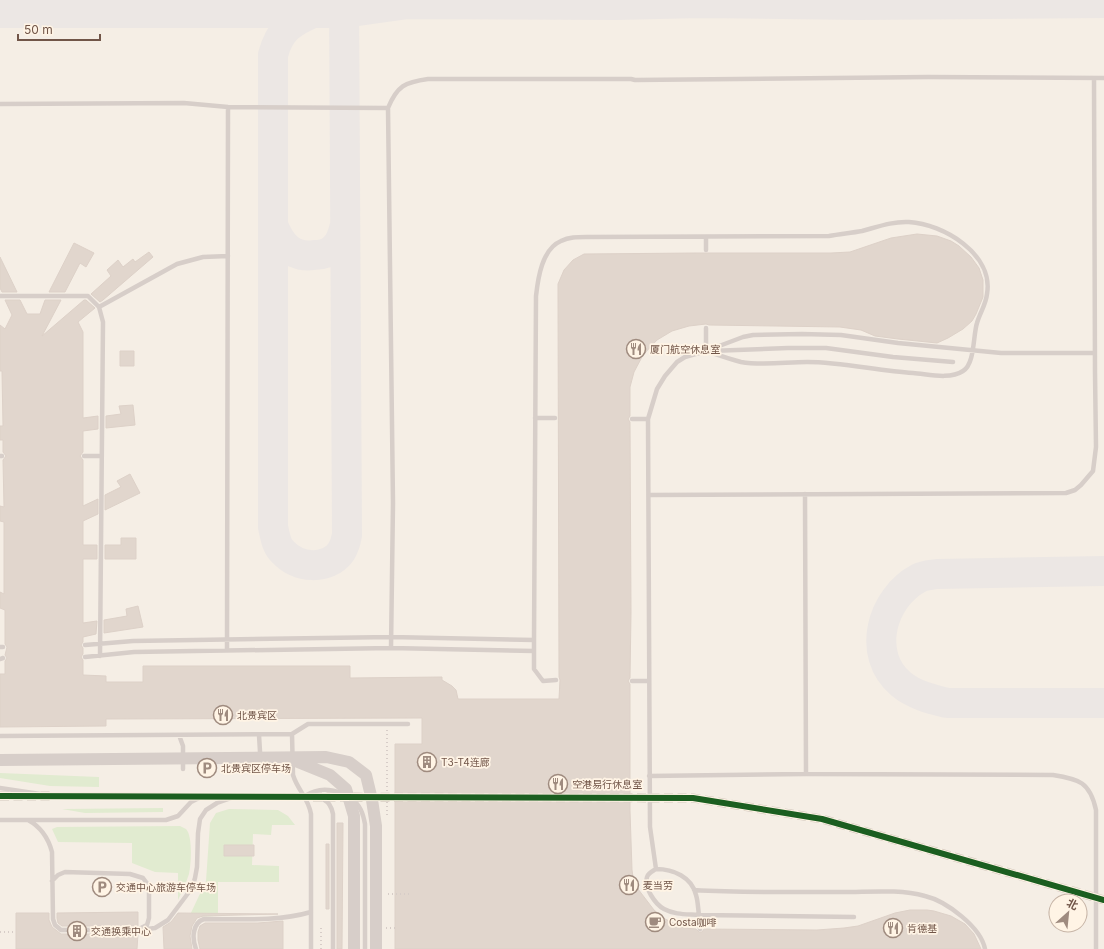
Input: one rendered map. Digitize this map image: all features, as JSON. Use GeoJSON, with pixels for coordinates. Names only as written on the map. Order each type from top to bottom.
{"type":"FeatureCollection","features":[{"type":"Feature","properties":{"kind":"main road"},"geometry":{"type":"LineString","coordinates":[[286,757],[330,775],[346,789],[354,816],[354,949]]}},
{"type":"Feature","properties":{"kind":"main road"},"geometry":{"type":"LineString","coordinates":[[0,760],[326,757],[349,762],[366,775],[376,826],[376,949]]}},
{"type":"Feature","properties":{"kind":"lane"},"geometry":{"type":"LineString","coordinates":[[391,648],[392,503],[388,108],[393,96],[402,86],[410,82],[428,79],[635,80],[928,77],[1104,78]]}},
{"type":"Feature","properties":{"kind":"lane"},"geometry":{"type":"LineString","coordinates":[[648,495],[1066,493],[1082,486],[1093,471],[1096,447],[1094,78]]}},
{"type":"Feature","properties":{"kind":"lane"},"geometry":{"type":"LineString","coordinates":[[0,104],[184,103],[228,107],[388,108]]}},
{"type":"Feature","properties":{"kind":"lane"},"geometry":{"type":"LineString","coordinates":[[227,650],[228,107]]}},
{"type":"Feature","properties":{"kind":"lane"},"geometry":{"type":"LineString","coordinates":[[556,680],[543,681],[534,669],[536,296],[538,279],[543,264],[548,252],[553,246],[560,241],[572,237],[829,236],[902,222],[921,224],[941,230],[962,242],[976,256],[982,266],[986,279],[988,293],[975,329],[973,350],[968,365],[964,370],[947,376],[808,362],[742,362],[706,351]]}},
{"type":"Feature","properties":{"kind":"lane"},"geometry":{"type":"LineString","coordinates":[[706,237],[706,250]]}},
{"type":"Feature","properties":{"kind":"lane"},"geometry":{"type":"LineString","coordinates":[[99,307],[177,264],[203,257],[228,256]]}},
{"type":"Feature","properties":{"kind":"lane"},"geometry":{"type":"LineString","coordinates":[[0,296],[88,296],[99,307],[103,322],[100,656]]}},
{"type":"Feature","properties":{"kind":"lane"},"geometry":{"type":"LineString","coordinates":[[706,328],[706,351]]}},
{"type":"Feature","properties":{"kind":"lane"},"geometry":{"type":"LineString","coordinates":[[656,869],[650,827],[649,776],[648,419],[656,389],[665,376],[677,362],[685,357],[753,335],[841,335],[898,343],[1001,354],[1095,353]]}},
{"type":"Feature","properties":{"kind":"lane"},"geometry":{"type":"LineString","coordinates":[[706,351],[826,348],[893,357],[953,362]]}},
{"type":"Feature","properties":{"kind":"lane"},"geometry":{"type":"LineString","coordinates":[[535,418],[555,418]]}},
{"type":"Feature","properties":{"kind":"lane"},"geometry":{"type":"LineString","coordinates":[[632,419],[648,419]]}},
{"type":"Feature","properties":{"kind":"lane"},"geometry":{"type":"LineString","coordinates":[[84,456],[102,456]]}},
{"type":"Feature","properties":{"kind":"lane"},"geometry":{"type":"LineString","coordinates":[[805,494],[806,774]]}},
{"type":"Feature","properties":{"kind":"lane"},"geometry":{"type":"LineString","coordinates":[[85,645],[133,641],[391,637],[534,640]]}},
{"type":"Feature","properties":{"kind":"lane"},"geometry":{"type":"LineString","coordinates":[[85,657],[134,652],[227,650],[391,648],[534,651]]}},
{"type":"Feature","properties":{"kind":"lane"},"geometry":{"type":"LineString","coordinates":[[632,681],[649,681]]}},
{"type":"Feature","properties":{"kind":"lane"},"geometry":{"type":"LineString","coordinates":[[0,736],[259,735],[292,734],[308,724],[408,724]]}},
{"type":"Feature","properties":{"kind":"lane"},"geometry":{"type":"LineString","coordinates":[[292,734],[293,775],[298,787],[310,805],[311,814],[311,949]]}},
{"type":"Feature","properties":{"kind":"lane"},"geometry":{"type":"LineString","coordinates":[[179,735],[183,746],[183,769]]}},
{"type":"Feature","properties":{"kind":"lane"},"geometry":{"type":"LineString","coordinates":[[259,735],[261,768]]}},
{"type":"Feature","properties":{"kind":"lane"},"geometry":{"type":"LineString","coordinates":[[649,776],[806,774],[1053,775],[1071,778],[1089,790],[1093,797],[1096,810],[1096,949]]}},
{"type":"Feature","properties":{"kind":"lane"},"geometry":{"type":"LineString","coordinates":[[0,788],[40,794],[305,796],[325,799],[330,805],[333,814],[333,949]]}},
{"type":"Feature","properties":{"kind":"lane"},"geometry":{"type":"LineString","coordinates":[[305,796],[314,790],[334,790],[349,796],[357,802],[363,814],[365,824],[365,949]]}},
{"type":"Feature","properties":{"kind":"lane"},"geometry":{"type":"LineString","coordinates":[[0,820],[166,820],[178,816],[191,802],[204,795]]}},
{"type":"Feature","properties":{"kind":"lane"},"geometry":{"type":"LineString","coordinates":[[28,820],[40,828],[50,844],[52,852],[52,919],[55,926],[61,930],[139,930],[155,928],[168,920],[192,888],[197,867],[200,819],[206,810],[217,803],[240,795]]}},
{"type":"Feature","properties":{"kind":"lane"},"geometry":{"type":"LineString","coordinates":[[700,929],[699,915],[696,895],[683,876],[673,872],[656,869],[650,873],[647,877],[647,887],[653,898],[663,909],[679,914],[699,915],[854,917]]}},
{"type":"Feature","properties":{"kind":"lane"},"geometry":{"type":"LineString","coordinates":[[52,881],[58,875],[65,872],[130,874],[143,878],[149,886],[149,918],[147,925],[139,930]]}},
{"type":"Feature","properties":{"kind":"lane"},"geometry":{"type":"LineString","coordinates":[[694,890],[734,892],[883,892],[908,893],[926,896],[957,912],[977,932],[985,949]]}},
{"type":"Feature","properties":{"kind":"lane"},"geometry":{"type":"LineString","coordinates":[[196,949],[194,943],[196,924],[204,919],[281,918],[297,916],[310,912]]}},
{"type":"Feature","properties":{"kind":"path"},"geometry":{"type":"LineString","coordinates":[[321,928],[321,949]]}},
{"type":"Feature","properties":{"kind":"path"},"geometry":{"type":"LineString","coordinates":[[386,928],[395,928]]}},
{"type":"Feature","properties":{"kind":"path"},"geometry":{"type":"LineString","coordinates":[[0,932],[16,932]]}},
{"type":"Feature","properties":{"kind":"green space"},"geometry":{"type":"Polygon","coordinates":[[[0,773],[99,777],[99,787],[50,786],[0,778],[0,773]]]}},
{"type":"Feature","properties":{"kind":"green space"},"geometry":{"type":"Polygon","coordinates":[[[163,808],[163,812],[85,813],[62,809],[163,808]]]}},
{"type":"Feature","properties":{"kind":"green space"},"geometry":{"type":"Polygon","coordinates":[[[229,809],[278,810],[288,816],[295,825],[272,825],[271,835],[253,834],[252,865],[279,866],[279,882],[218,882],[218,916],[189,917],[206,881],[210,823],[216,813],[229,809]]]}},
{"type":"Feature","properties":{"kind":"green space"},"geometry":{"type":"Polygon","coordinates":[[[180,826],[186,829],[190,838],[191,858],[189,874],[178,900],[178,873],[155,872],[132,863],[132,843],[58,842],[52,829],[57,827],[180,826]]]}},
{"type":"Feature","properties":{"kind":"building"},"geometry":{"type":"Polygon","coordinates":[[[917,234],[937,236],[951,241],[959,246],[971,257],[979,268],[983,280],[983,297],[972,321],[963,329],[948,338],[937,343],[875,336],[861,330],[840,327],[706,324],[689,326],[672,331],[657,340],[643,355],[634,372],[630,387],[630,416],[628,419],[630,422],[631,612],[630,678],[628,681],[630,684],[630,811],[632,870],[638,889],[654,910],[665,919],[684,928],[696,929],[699,932],[702,932],[704,929],[817,930],[844,928],[858,926],[895,913],[910,910],[927,910],[951,916],[965,924],[974,934],[981,949],[395,949],[395,744],[422,744],[422,718],[106,719],[106,726],[0,727],[0,674],[5,674],[5,661],[7,658],[5,655],[7,647],[5,644],[5,610],[0,608],[0,592],[4,594],[4,522],[0,521],[0,506],[4,507],[3,460],[6,456],[3,452],[3,440],[0,440],[0,426],[3,426],[2,371],[0,371],[0,325],[5,329],[12,315],[5,300],[20,300],[27,314],[40,314],[45,300],[61,300],[42,336],[84,300],[95,308],[78,322],[83,332],[83,418],[98,416],[98,429],[83,431],[83,452],[80,456],[83,460],[83,506],[98,499],[98,514],[83,521],[83,545],[97,545],[97,559],[83,559],[83,623],[97,621],[96,634],[83,637],[83,642],[81,645],[83,648],[83,654],[81,657],[83,660],[83,675],[106,676],[106,682],[143,682],[143,666],[350,666],[350,678],[442,677],[442,680],[456,690],[458,699],[559,699],[558,284],[564,270],[573,260],[584,254],[850,252],[891,238],[917,234]]]}},
{"type":"Feature","properties":{"kind":"building"},"geometry":{"type":"Polygon","coordinates":[[[74,243],[94,253],[86,267],[80,263],[65,292],[49,292],[74,243]]]}},
{"type":"Feature","properties":{"kind":"building"},"geometry":{"type":"Polygon","coordinates":[[[149,252],[153,257],[103,300],[100,302],[91,294],[111,276],[107,270],[118,260],[123,267],[133,259],[135,262],[149,252]]]}},
{"type":"Feature","properties":{"kind":"building"},"geometry":{"type":"Polygon","coordinates":[[[0,257],[17,292],[2,292],[0,288],[0,257]]]}},
{"type":"Feature","properties":{"kind":"building"},"geometry":{"type":"Polygon","coordinates":[[[120,351],[134,351],[134,366],[120,366],[120,351]]]}},
{"type":"Feature","properties":{"kind":"building"},"geometry":{"type":"Polygon","coordinates":[[[133,405],[135,425],[106,428],[106,416],[121,414],[119,406],[133,405]]]}},
{"type":"Feature","properties":{"kind":"building"},"geometry":{"type":"Polygon","coordinates":[[[130,474],[140,493],[105,510],[105,495],[121,487],[117,481],[130,474]]]}},
{"type":"Feature","properties":{"kind":"building"},"geometry":{"type":"Polygon","coordinates":[[[121,538],[136,538],[136,559],[105,559],[105,545],[121,545],[121,538]]]}},
{"type":"Feature","properties":{"kind":"building"},"geometry":{"type":"Polygon","coordinates":[[[138,606],[143,627],[104,633],[104,620],[127,616],[126,609],[138,606]]]}},
{"type":"Feature","properties":{"kind":"building"},"geometry":{"type":"Polygon","coordinates":[[[337,823],[343,823],[342,949],[337,949],[337,823]]]}},
{"type":"Feature","properties":{"kind":"building"},"geometry":{"type":"Polygon","coordinates":[[[326,844],[329,844],[329,909],[326,909],[326,844]]]}},
{"type":"Feature","properties":{"kind":"building"},"geometry":{"type":"Polygon","coordinates":[[[224,845],[254,845],[254,856],[224,856],[224,845]]]}},
{"type":"Feature","properties":{"kind":"building"},"geometry":{"type":"Polygon","coordinates":[[[138,912],[138,926],[62,926],[58,923],[57,918],[57,913],[138,912]]]}},
{"type":"Feature","properties":{"kind":"building"},"geometry":{"type":"Polygon","coordinates":[[[16,913],[49,913],[49,920],[52,927],[61,934],[138,934],[137,949],[16,949],[16,913]]]}},
{"type":"Feature","properties":{"kind":"building"},"geometry":{"type":"Polygon","coordinates":[[[178,913],[278,914],[203,916],[197,918],[192,926],[190,936],[192,949],[164,949],[163,927],[171,922],[178,913]]]}},
{"type":"Feature","properties":{"kind":"building"},"geometry":{"type":"Polygon","coordinates":[[[283,921],[283,949],[200,949],[198,932],[200,926],[205,923],[258,923],[283,921]]]}},
{"type":"Feature","properties":{"kind":"taxiway"},"geometry":{"type":"LineString","coordinates":[[313,13],[298,20],[287,28],[282,34],[273,55],[273,527],[277,544],[289,557],[304,564],[320,565],[335,558],[341,552],[347,535],[344,0]]}},
{"type":"Feature","properties":{"kind":"taxiway"},"geometry":{"type":"LineString","coordinates":[[0,13],[344,13],[408,4],[616,5],[701,3],[860,5],[1104,3]]}},
{"type":"Feature","properties":{"kind":"taxiway"},"geometry":{"type":"LineString","coordinates":[[273,225],[280,239],[288,249],[293,252],[306,255],[323,254],[332,250],[340,240],[345,225]]}},
{"type":"Feature","properties":{"kind":"taxiway"},"geometry":{"type":"LineString","coordinates":[[1104,571],[937,574],[924,576],[906,587],[895,599],[887,613],[881,643],[884,658],[890,672],[901,684],[917,694],[935,700],[947,703],[1104,703]]}},
{"type":"Feature","properties":{"kind":"tunnel"},"geometry":{"type":"LineString","coordinates":[[0,796],[51,796]]}},
{"type":"Feature","properties":{"kind":"tunnel"},"geometry":{"type":"LineString","coordinates":[[313,797],[693,798],[822,819],[1104,900]]}},
{"type":"Feature","properties":{"kind":"cycle path"},"geometry":{"type":"LineString","coordinates":[[0,796],[693,798],[822,819],[1104,900]]}},
{"type":"Feature","properties":{"kind":"place","name":"厦门航空休息室"},"geometry":{"type":"Point","coordinates":[636,349]}},
{"type":"Feature","properties":{"kind":"place","name":"北贵宾区"},"geometry":{"type":"Point","coordinates":[223,715]}},
{"type":"Feature","properties":{"kind":"place","name":"T3-T4连廊"},"geometry":{"type":"Point","coordinates":[427,762]}},
{"type":"Feature","properties":{"kind":"place","name":"北贵宾区停车场"},"geometry":{"type":"Point","coordinates":[207,768]}},
{"type":"Feature","properties":{"kind":"place","name":"空港易行休息室"},"geometry":{"type":"Point","coordinates":[558,784]}},
{"type":"Feature","properties":{"kind":"place","name":"麦当劳"},"geometry":{"type":"Point","coordinates":[629,885]}},
{"type":"Feature","properties":{"kind":"place","name":"交通中心旅游车停车场"},"geometry":{"type":"Point","coordinates":[102,887]}},
{"type":"Feature","properties":{"kind":"place","name":"Costa咖啡"},"geometry":{"type":"Point","coordinates":[655,922]}},
{"type":"Feature","properties":{"kind":"place","name":"肯德基"},"geometry":{"type":"Point","coordinates":[893,928]}},
{"type":"Feature","properties":{"kind":"place","name":"交通换乘中心"},"geometry":{"type":"Point","coordinates":[77,931]}}]}
